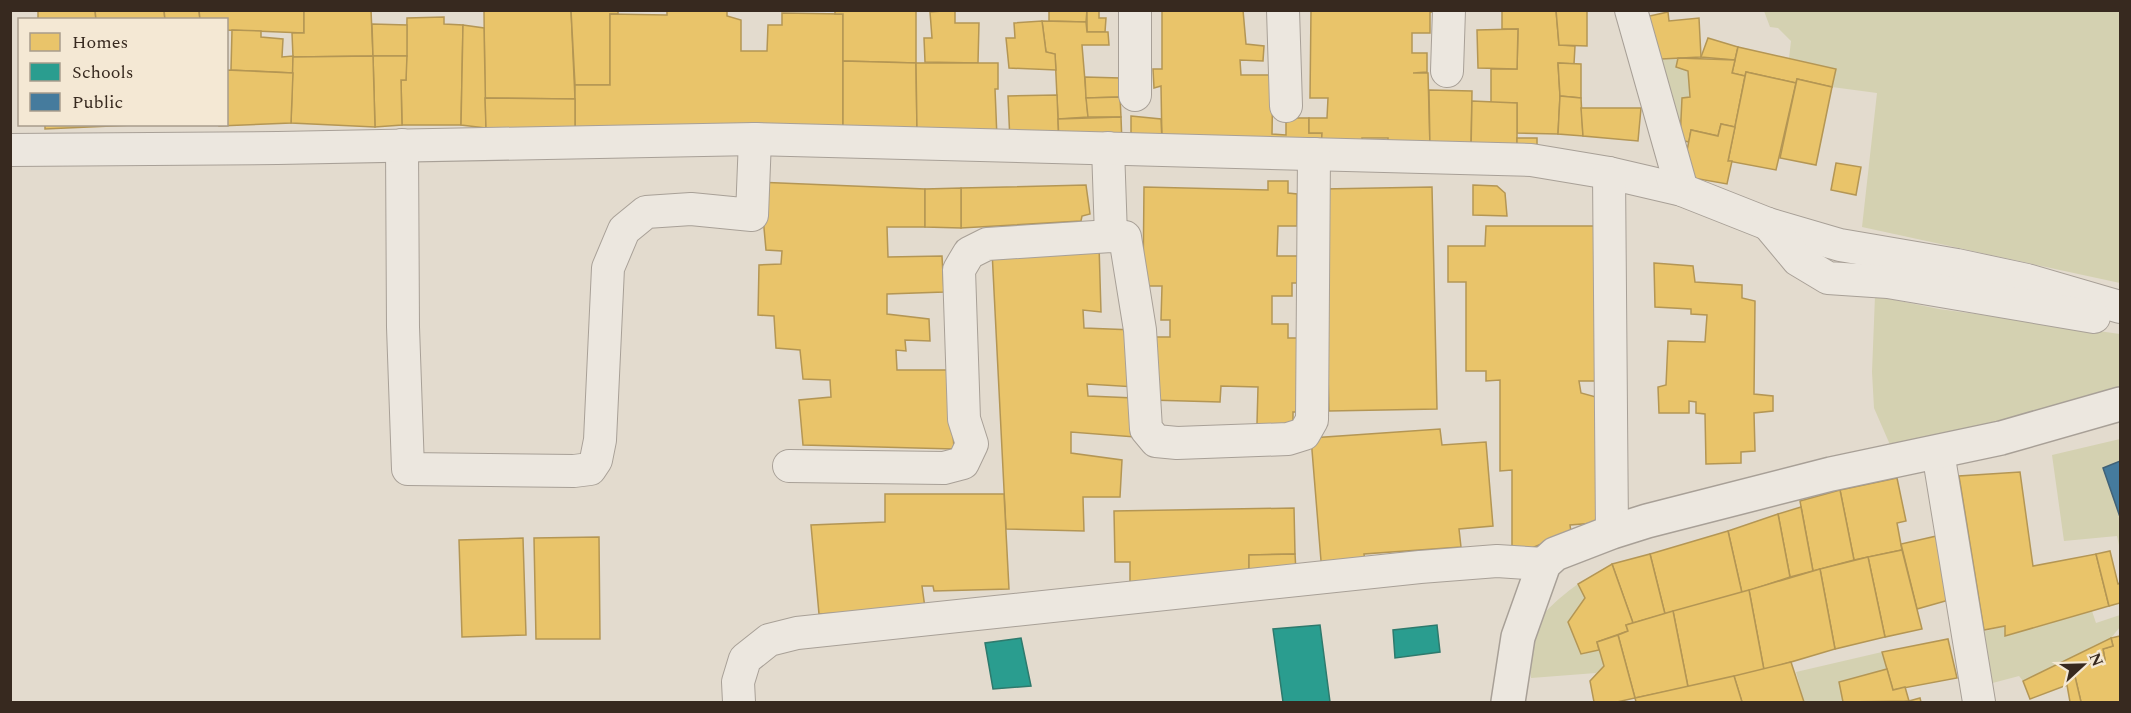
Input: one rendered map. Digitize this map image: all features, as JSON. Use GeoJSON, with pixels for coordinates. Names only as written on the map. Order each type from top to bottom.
{"type":"FeatureCollection","features":[{"type":"Feature","properties":{"kind":"street"},"geometry":{"type":"LineString","coordinates":[[1135,10],[1135,95]]}},
{"type":"Feature","properties":{"kind":"street"},"geometry":{"type":"LineString","coordinates":[[1283,10],[1286,106]]}},
{"type":"Feature","properties":{"kind":"street"},"geometry":{"type":"LineString","coordinates":[[1447,71],[1449,10]]}},
{"type":"Feature","properties":{"kind":"street"},"geometry":{"type":"LineString","coordinates":[[1631,10],[1682,190]]}},
{"type":"Feature","properties":{"kind":"street"},"geometry":{"type":"LineString","coordinates":[[402,145],[403,327],[408,469],[574,471],[590,469],[596,460],[600,440],[608,268],[624,230],[646,212],[691,209],[752,215],[755,139]]}},
{"type":"Feature","properties":{"kind":"street"},"geometry":{"type":"LineString","coordinates":[[10,150],[755,139],[1531,160],[1609,173],[1682,190],[1768,225],[1840,244],[2027,280],[2121,307]]}},
{"type":"Feature","properties":{"kind":"street"},"geometry":{"type":"LineString","coordinates":[[1108,148],[1111,236]]}},
{"type":"Feature","properties":{"kind":"street"},"geometry":{"type":"LineString","coordinates":[[789,466],[944,468],[963,463],[972,444],[964,419],[959,270],[969,253],[987,244],[1111,236],[1125,237],[1140,330],[1146,429],[1156,441],[1177,444],[1288,439],[1304,434],[1312,420],[1314,153]]}},
{"type":"Feature","properties":{"kind":"street"},"geometry":{"type":"LineString","coordinates":[[1609,173],[1612,532]]}},
{"type":"Feature","properties":{"kind":"street"},"geometry":{"type":"LineString","coordinates":[[1768,225],[1798,260],[1828,278],[1888,282],[2121,322]]}},
{"type":"Feature","properties":{"kind":"street"},"geometry":{"type":"LineString","coordinates":[[1508,702],[1518,637],[1544,564],[1555,554],[1612,532],[1831,474],[2021,432],[2121,404]]}},
{"type":"Feature","properties":{"kind":"street"},"geometry":{"type":"LineString","coordinates":[[1938,452],[1979,702]]}},
{"type":"Feature","properties":{"kind":"street"},"geometry":{"type":"LineString","coordinates":[[739,702],[738,682],[745,659],[769,640],[797,633],[1420,567],[1497,561],[1544,564]]}},
{"type":"Feature","properties":{"kind":"shaded area"},"geometry":{"type":"Polygon","coordinates":[[[1764,11],[2120,11],[2120,283],[1862,227],[1877,93],[1832,87],[1835,69],[1789,58],[1791,41],[1778,28],[1770,27],[1764,11]]]}},
{"type":"Feature","properties":{"kind":"shaded area"},"geometry":{"type":"Polygon","coordinates":[[[1678,58],[1677,67],[1688,71],[1690,97],[1682,99],[1680,140],[1661,59],[1678,58]]]}},
{"type":"Feature","properties":{"kind":"shaded area"},"geometry":{"type":"Polygon","coordinates":[[[1875,296],[1939,309],[2120,334],[2120,388],[2113,393],[1998,426],[1891,447],[1874,408],[1872,372],[1875,296]]]}},
{"type":"Feature","properties":{"kind":"shaded area"},"geometry":{"type":"Polygon","coordinates":[[[2120,439],[2120,461],[2103,468],[2120,517],[2120,550],[2117,536],[2064,541],[2052,455],[2120,439]]]}},
{"type":"Feature","properties":{"kind":"shaded area"},"geometry":{"type":"Polygon","coordinates":[[[1578,584],[1585,598],[1568,622],[1581,654],[1599,650],[1604,666],[1596,673],[1531,678],[1530,642],[1536,625],[1552,605],[1578,584]]]}},
{"type":"Feature","properties":{"kind":"shaded area"},"geometry":{"type":"Polygon","coordinates":[[[2092,611],[2096,623],[2120,615],[2120,627],[2111,638],[2023,681],[2019,676],[1985,685],[1971,635],[2005,626],[2006,636],[2092,611]]]}},
{"type":"Feature","properties":{"kind":"shaded area"},"geometry":{"type":"Polygon","coordinates":[[[1882,652],[1887,669],[1840,682],[1843,702],[1804,702],[1796,672],[1882,652]]]}},
{"type":"Feature","properties":{"kind":"building: Homes"},"geometry":{"type":"Polygon","coordinates":[[[38,10],[95,10],[96,18],[38,18],[38,10]]]}},
{"type":"Feature","properties":{"kind":"building: Homes"},"geometry":{"type":"Polygon","coordinates":[[[95,10],[164,10],[165,18],[96,18],[95,10]]]}},
{"type":"Feature","properties":{"kind":"building: Homes"},"geometry":{"type":"Polygon","coordinates":[[[164,10],[199,10],[200,18],[165,18],[164,10]]]}},
{"type":"Feature","properties":{"kind":"building: Homes"},"geometry":{"type":"Polygon","coordinates":[[[199,10],[304,10],[304,33],[228,30],[228,18],[200,18],[199,10]]]}},
{"type":"Feature","properties":{"kind":"building: Homes"},"geometry":{"type":"Polygon","coordinates":[[[304,10],[371,10],[373,56],[293,57],[292,33],[304,33],[304,10]]]}},
{"type":"Feature","properties":{"kind":"building: Homes"},"geometry":{"type":"Polygon","coordinates":[[[484,10],[571,10],[575,99],[485,98],[484,10]]]}},
{"type":"Feature","properties":{"kind":"building: Homes"},"geometry":{"type":"Polygon","coordinates":[[[571,10],[618,10],[618,14],[610,14],[610,85],[575,85],[571,10]]]}},
{"type":"Feature","properties":{"kind":"building: Homes"},"geometry":{"type":"Polygon","coordinates":[[[667,10],[727,10],[727,16],[741,20],[741,51],[767,51],[768,25],[782,25],[782,13],[843,14],[843,131],[575,129],[575,85],[610,85],[610,14],[667,15],[667,10]]]}},
{"type":"Feature","properties":{"kind":"building: Homes"},"geometry":{"type":"Polygon","coordinates":[[[835,10],[916,10],[916,63],[843,61],[843,14],[835,14],[835,10]]]}},
{"type":"Feature","properties":{"kind":"building: Homes"},"geometry":{"type":"Polygon","coordinates":[[[955,10],[955,23],[979,23],[978,63],[925,62],[924,38],[932,38],[930,12],[955,10]]]}},
{"type":"Feature","properties":{"kind":"building: Homes"},"geometry":{"type":"Polygon","coordinates":[[[1049,10],[1087,10],[1086,22],[1049,21],[1049,10]]]}},
{"type":"Feature","properties":{"kind":"building: Homes"},"geometry":{"type":"Polygon","coordinates":[[[1087,10],[1099,10],[1099,18],[1106,18],[1105,32],[1087,32],[1087,10]]]}},
{"type":"Feature","properties":{"kind":"building: Homes"},"geometry":{"type":"Polygon","coordinates":[[[1162,10],[1243,10],[1246,44],[1264,46],[1263,61],[1240,60],[1241,75],[1273,75],[1272,134],[1286,135],[1286,118],[1309,118],[1309,133],[1322,133],[1321,150],[1162,144],[1161,86],[1154,88],[1153,69],[1162,69],[1162,10]]]}},
{"type":"Feature","properties":{"kind":"building: Homes"},"geometry":{"type":"Polygon","coordinates":[[[1311,10],[1441,10],[1441,12],[1430,12],[1430,33],[1412,33],[1412,53],[1427,53],[1427,72],[1413,73],[1428,73],[1430,148],[1388,150],[1388,138],[1362,138],[1362,150],[1321,150],[1322,133],[1309,133],[1309,118],[1327,118],[1328,98],[1310,98],[1311,10]]]}},
{"type":"Feature","properties":{"kind":"building: Homes"},"geometry":{"type":"Polygon","coordinates":[[[1502,10],[1556,10],[1559,45],[1575,46],[1574,64],[1558,63],[1560,96],[1558,134],[1517,133],[1517,103],[1491,103],[1491,69],[1517,69],[1518,29],[1502,29],[1502,10]]]}},
{"type":"Feature","properties":{"kind":"building: Homes"},"geometry":{"type":"Polygon","coordinates":[[[1556,10],[1587,10],[1587,46],[1559,45],[1556,10]]]}},
{"type":"Feature","properties":{"kind":"building: Homes"},"geometry":{"type":"Polygon","coordinates":[[[1668,12],[1669,21],[1699,18],[1701,57],[1661,59],[1645,17],[1668,12]]]}},
{"type":"Feature","properties":{"kind":"building: Homes"},"geometry":{"type":"Polygon","coordinates":[[[444,17],[444,24],[463,25],[461,125],[402,125],[401,80],[406,80],[407,18],[444,17]]]}},
{"type":"Feature","properties":{"kind":"building: Homes"},"geometry":{"type":"Polygon","coordinates":[[[1042,21],[1086,22],[1087,32],[1108,32],[1109,45],[1082,45],[1088,117],[1058,119],[1055,54],[1046,52],[1042,21]]]}},
{"type":"Feature","properties":{"kind":"building: Homes"},"geometry":{"type":"Polygon","coordinates":[[[1042,21],[1046,52],[1055,54],[1056,70],[1009,68],[1006,38],[1015,38],[1014,23],[1042,21]]]}},
{"type":"Feature","properties":{"kind":"building: Homes"},"geometry":{"type":"Polygon","coordinates":[[[372,24],[407,25],[407,56],[373,56],[372,24]]]}},
{"type":"Feature","properties":{"kind":"building: Homes"},"geometry":{"type":"Polygon","coordinates":[[[463,25],[484,28],[486,128],[461,125],[463,25]]]}},
{"type":"Feature","properties":{"kind":"building: Homes"},"geometry":{"type":"Polygon","coordinates":[[[1518,29],[1517,69],[1478,68],[1477,30],[1518,29]]]}},
{"type":"Feature","properties":{"kind":"building: Homes"},"geometry":{"type":"Polygon","coordinates":[[[232,30],[261,31],[261,37],[283,39],[282,57],[293,56],[293,73],[231,70],[232,30]]]}},
{"type":"Feature","properties":{"kind":"building: Homes"},"geometry":{"type":"Polygon","coordinates":[[[1708,38],[1738,47],[1735,60],[1701,57],[1708,38]]]}},
{"type":"Feature","properties":{"kind":"building: Homes"},"geometry":{"type":"Polygon","coordinates":[[[1738,47],[1836,69],[1832,87],[1797,79],[1796,83],[1746,72],[1745,76],[1732,73],[1738,47]]]}},
{"type":"Feature","properties":{"kind":"building: Homes"},"geometry":{"type":"Polygon","coordinates":[[[373,56],[407,56],[406,80],[401,80],[402,125],[375,127],[373,56]]]}},
{"type":"Feature","properties":{"kind":"building: Homes"},"geometry":{"type":"Polygon","coordinates":[[[373,56],[375,127],[291,123],[293,57],[373,56]]]}},
{"type":"Feature","properties":{"kind":"building: Homes"},"geometry":{"type":"Polygon","coordinates":[[[1678,58],[1735,60],[1732,73],[1745,76],[1735,127],[1721,124],[1718,136],[1691,130],[1689,142],[1680,140],[1682,98],[1690,97],[1688,71],[1676,67],[1678,58]]]}},
{"type":"Feature","properties":{"kind":"building: Homes"},"geometry":{"type":"Polygon","coordinates":[[[843,61],[916,63],[917,132],[843,131],[843,61]]]}},
{"type":"Feature","properties":{"kind":"building: Homes"},"geometry":{"type":"Polygon","coordinates":[[[916,63],[998,63],[998,89],[995,89],[997,138],[917,132],[916,63]]]}},
{"type":"Feature","properties":{"kind":"building: Homes"},"geometry":{"type":"Polygon","coordinates":[[[1558,63],[1581,64],[1581,98],[1560,96],[1558,63]]]}},
{"type":"Feature","properties":{"kind":"building: Homes"},"geometry":{"type":"Polygon","coordinates":[[[228,70],[293,73],[291,123],[228,126],[228,70]]]}},
{"type":"Feature","properties":{"kind":"building: Homes"},"geometry":{"type":"Polygon","coordinates":[[[1746,72],[1796,83],[1776,170],[1728,161],[1746,72]]]}},
{"type":"Feature","properties":{"kind":"building: Homes"},"geometry":{"type":"Polygon","coordinates":[[[1085,77],[1120,78],[1120,97],[1086,98],[1085,77]]]}},
{"type":"Feature","properties":{"kind":"building: Homes"},"geometry":{"type":"Polygon","coordinates":[[[1797,79],[1832,87],[1816,165],[1780,158],[1797,79]]]}},
{"type":"Feature","properties":{"kind":"building: Homes"},"geometry":{"type":"Polygon","coordinates":[[[1429,90],[1472,91],[1471,150],[1430,148],[1429,90]]]}},
{"type":"Feature","properties":{"kind":"building: Homes"},"geometry":{"type":"Polygon","coordinates":[[[1057,95],[1059,143],[1010,142],[1008,96],[1057,95]]]}},
{"type":"Feature","properties":{"kind":"building: Homes"},"geometry":{"type":"Polygon","coordinates":[[[1560,96],[1581,98],[1583,136],[1558,134],[1560,96]]]}},
{"type":"Feature","properties":{"kind":"building: Homes"},"geometry":{"type":"Polygon","coordinates":[[[1120,97],[1121,117],[1088,117],[1086,98],[1120,97]]]}},
{"type":"Feature","properties":{"kind":"building: Homes"},"geometry":{"type":"Polygon","coordinates":[[[485,98],[575,99],[575,129],[486,128],[485,98]]]}},
{"type":"Feature","properties":{"kind":"building: Homes"},"geometry":{"type":"Polygon","coordinates":[[[1472,101],[1517,103],[1517,150],[1471,150],[1472,101]]]}},
{"type":"Feature","properties":{"kind":"building: Homes"},"geometry":{"type":"Polygon","coordinates":[[[1581,108],[1641,108],[1638,141],[1583,136],[1581,108]]]}},
{"type":"Feature","properties":{"kind":"building: Homes"},"geometry":{"type":"Polygon","coordinates":[[[1131,116],[1161,119],[1162,141],[1131,140],[1131,116]]]}},
{"type":"Feature","properties":{"kind":"building: Homes"},"geometry":{"type":"Polygon","coordinates":[[[1121,117],[1122,144],[1059,143],[1058,119],[1121,117]]]}},
{"type":"Feature","properties":{"kind":"building: Homes"},"geometry":{"type":"Polygon","coordinates":[[[1721,124],[1735,127],[1728,161],[1732,161],[1727,184],[1682,176],[1691,130],[1718,136],[1721,124]]]}},
{"type":"Feature","properties":{"kind":"building: Homes"},"geometry":{"type":"Polygon","coordinates":[[[45,126],[111,126],[45,129],[45,126]]]}},
{"type":"Feature","properties":{"kind":"building: Homes"},"geometry":{"type":"Polygon","coordinates":[[[1517,138],[1537,138],[1537,153],[1517,150],[1517,138]]]}},
{"type":"Feature","properties":{"kind":"building: Homes"},"geometry":{"type":"Polygon","coordinates":[[[1836,163],[1861,167],[1856,195],[1831,190],[1836,163]]]}},
{"type":"Feature","properties":{"kind":"building: Homes"},"geometry":{"type":"Polygon","coordinates":[[[1268,181],[1288,181],[1288,193],[1297,194],[1297,226],[1278,226],[1277,256],[1300,256],[1299,283],[1292,283],[1292,296],[1272,296],[1272,324],[1288,324],[1288,338],[1306,338],[1304,412],[1293,412],[1293,425],[1257,424],[1258,387],[1221,386],[1220,402],[1150,400],[1151,337],[1170,337],[1170,320],[1161,320],[1162,286],[1143,286],[1144,187],[1268,190],[1268,181]]]}},
{"type":"Feature","properties":{"kind":"building: Homes"},"geometry":{"type":"Polygon","coordinates":[[[756,182],[925,189],[925,227],[887,227],[888,257],[942,256],[944,292],[887,294],[887,314],[929,319],[930,341],[905,340],[906,351],[896,350],[897,370],[949,370],[954,449],[803,445],[799,400],[831,397],[830,380],[803,379],[800,350],[776,348],[774,316],[758,315],[759,265],[781,264],[782,251],[766,250],[763,217],[756,182]]]}},
{"type":"Feature","properties":{"kind":"building: Homes"},"geometry":{"type":"Polygon","coordinates":[[[1086,185],[1090,214],[1082,216],[1081,221],[961,228],[961,188],[1086,185]]]}},
{"type":"Feature","properties":{"kind":"building: Homes"},"geometry":{"type":"Polygon","coordinates":[[[1473,185],[1497,186],[1505,193],[1507,216],[1473,215],[1473,185]]]}},
{"type":"Feature","properties":{"kind":"building: Homes"},"geometry":{"type":"Polygon","coordinates":[[[1432,187],[1437,409],[1329,411],[1323,189],[1432,187]]]}},
{"type":"Feature","properties":{"kind":"building: Homes"},"geometry":{"type":"Polygon","coordinates":[[[961,188],[961,228],[925,227],[925,189],[961,188]]]}},
{"type":"Feature","properties":{"kind":"building: Homes"},"geometry":{"type":"Polygon","coordinates":[[[1486,226],[1596,226],[1596,381],[1579,381],[1581,393],[1596,397],[1605,499],[1595,523],[1570,525],[1571,532],[1512,556],[1512,470],[1500,471],[1500,380],[1486,381],[1486,371],[1466,371],[1466,282],[1448,282],[1448,246],[1485,246],[1486,226]]]}},
{"type":"Feature","properties":{"kind":"building: Homes"},"geometry":{"type":"Polygon","coordinates":[[[1099,245],[1101,312],[1083,310],[1084,328],[1134,330],[1136,387],[1087,384],[1088,396],[1134,398],[1135,437],[1071,432],[1071,453],[1122,460],[1120,497],[1083,497],[1084,531],[1006,529],[992,251],[1099,245]]]}},
{"type":"Feature","properties":{"kind":"building: Homes"},"geometry":{"type":"Polygon","coordinates":[[[1654,263],[1693,266],[1695,282],[1742,285],[1742,298],[1755,301],[1754,394],[1773,396],[1773,411],[1754,413],[1755,451],[1741,452],[1741,463],[1706,464],[1705,414],[1696,413],[1696,402],[1689,401],[1689,413],[1659,413],[1658,387],[1666,385],[1668,341],[1705,342],[1707,315],[1691,314],[1691,309],[1655,307],[1654,263]]]}},
{"type":"Feature","properties":{"kind":"building: Homes"},"geometry":{"type":"Polygon","coordinates":[[[1440,429],[1442,445],[1486,442],[1493,526],[1459,529],[1461,547],[1364,554],[1366,569],[1322,573],[1311,438],[1440,429]]]}},
{"type":"Feature","properties":{"kind":"building: Homes"},"geometry":{"type":"Polygon","coordinates":[[[2020,472],[2033,566],[2096,554],[2109,606],[2005,636],[2005,626],[1984,630],[1959,476],[2020,472]]]}},
{"type":"Feature","properties":{"kind":"building: Homes"},"geometry":{"type":"Polygon","coordinates":[[[1897,478],[1906,521],[1897,523],[1902,550],[1854,560],[1840,490],[1897,478]]]}},
{"type":"Feature","properties":{"kind":"building: Homes"},"geometry":{"type":"Polygon","coordinates":[[[1840,490],[1854,560],[1813,571],[1800,501],[1840,490]]]}},
{"type":"Feature","properties":{"kind":"building: Homes"},"geometry":{"type":"Polygon","coordinates":[[[885,494],[1004,494],[1009,589],[934,591],[933,586],[922,586],[925,608],[819,614],[811,525],[885,522],[885,494]]]}},
{"type":"Feature","properties":{"kind":"building: Homes"},"geometry":{"type":"Polygon","coordinates":[[[1801,507],[1813,571],[1790,577],[1778,514],[1801,507]]]}},
{"type":"Feature","properties":{"kind":"building: Homes"},"geometry":{"type":"Polygon","coordinates":[[[1294,508],[1295,554],[1249,555],[1249,574],[1130,582],[1130,562],[1115,562],[1114,511],[1294,508]]]}},
{"type":"Feature","properties":{"kind":"building: Homes"},"geometry":{"type":"Polygon","coordinates":[[[1778,514],[1790,577],[1742,593],[1728,531],[1778,514]]]}},
{"type":"Feature","properties":{"kind":"building: Homes"},"geometry":{"type":"Polygon","coordinates":[[[1728,531],[1742,593],[1665,614],[1650,554],[1728,531]]]}},
{"type":"Feature","properties":{"kind":"building: Homes"},"geometry":{"type":"Polygon","coordinates":[[[1941,535],[1956,598],[1917,609],[1901,544],[1941,535]]]}},
{"type":"Feature","properties":{"kind":"building: Homes"},"geometry":{"type":"Polygon","coordinates":[[[599,537],[600,639],[536,639],[534,538],[599,537]]]}},
{"type":"Feature","properties":{"kind":"building: Homes"},"geometry":{"type":"Polygon","coordinates":[[[523,538],[526,635],[462,637],[459,540],[523,538]]]}},
{"type":"Feature","properties":{"kind":"building: Homes"},"geometry":{"type":"Polygon","coordinates":[[[1902,550],[1922,629],[1885,637],[1868,557],[1902,550]]]}},
{"type":"Feature","properties":{"kind":"building: Homes"},"geometry":{"type":"Polygon","coordinates":[[[2110,551],[2118,584],[2120,583],[2120,603],[2109,606],[2096,554],[2110,551]]]}},
{"type":"Feature","properties":{"kind":"building: Homes"},"geometry":{"type":"Polygon","coordinates":[[[1295,554],[1296,571],[1249,574],[1249,555],[1295,554]]]}},
{"type":"Feature","properties":{"kind":"building: Homes"},"geometry":{"type":"Polygon","coordinates":[[[1650,554],[1665,614],[1633,623],[1612,564],[1650,554]]]}},
{"type":"Feature","properties":{"kind":"building: Homes"},"geometry":{"type":"Polygon","coordinates":[[[1868,557],[1885,637],[1835,649],[1820,569],[1868,557]]]}},
{"type":"Feature","properties":{"kind":"building: Homes"},"geometry":{"type":"Polygon","coordinates":[[[1612,564],[1633,623],[1626,625],[1628,631],[1597,642],[1599,650],[1581,654],[1568,622],[1585,598],[1578,584],[1612,564]]]}},
{"type":"Feature","properties":{"kind":"building: Homes"},"geometry":{"type":"Polygon","coordinates":[[[1820,569],[1835,649],[1764,670],[1749,590],[1820,569]]]}},
{"type":"Feature","properties":{"kind":"building: Homes"},"geometry":{"type":"Polygon","coordinates":[[[1749,590],[1764,670],[1688,687],[1673,611],[1749,590]]]}},
{"type":"Feature","properties":{"kind":"building: Homes"},"geometry":{"type":"Polygon","coordinates":[[[1673,611],[1688,687],[1635,698],[1618,635],[1628,631],[1626,625],[1673,611]]]}},
{"type":"Feature","properties":{"kind":"building: Homes"},"geometry":{"type":"Polygon","coordinates":[[[1618,635],[1635,698],[1617,702],[1594,702],[1590,681],[1604,666],[1597,642],[1618,635]]]}},
{"type":"Feature","properties":{"kind":"building: Homes"},"geometry":{"type":"Polygon","coordinates":[[[2120,636],[2120,702],[2081,702],[2073,668],[2105,660],[2103,649],[2113,646],[2111,638],[2120,636]]]}},
{"type":"Feature","properties":{"kind":"building: Homes"},"geometry":{"type":"Polygon","coordinates":[[[2111,638],[2113,646],[2103,649],[2105,660],[2073,668],[2081,702],[2070,702],[2067,685],[2030,699],[2023,681],[2111,638]]]}},
{"type":"Feature","properties":{"kind":"building: Homes"},"geometry":{"type":"Polygon","coordinates":[[[1948,639],[1957,678],[1893,690],[1882,652],[1948,639]]]}},
{"type":"Feature","properties":{"kind":"building: Homes"},"geometry":{"type":"Polygon","coordinates":[[[1791,662],[1804,702],[1742,702],[1734,676],[1791,662]]]}},
{"type":"Feature","properties":{"kind":"building: Homes"},"geometry":{"type":"Polygon","coordinates":[[[1887,669],[1893,690],[1905,687],[1909,701],[1843,702],[1839,682],[1887,669]]]}},
{"type":"Feature","properties":{"kind":"building: Homes"},"geometry":{"type":"Polygon","coordinates":[[[1734,676],[1742,702],[1636,702],[1635,698],[1734,676]]]}},
{"type":"Feature","properties":{"kind":"building: Homes"},"geometry":{"type":"Polygon","coordinates":[[[1920,698],[1921,702],[1902,702],[1909,701],[1920,698]]]}},
{"type":"Feature","properties":{"kind":"building: Schools"},"geometry":{"type":"Polygon","coordinates":[[[1320,625],[1330,702],[1283,702],[1273,629],[1320,625]]]}},
{"type":"Feature","properties":{"kind":"building: Schools"},"geometry":{"type":"Polygon","coordinates":[[[1437,625],[1440,652],[1395,658],[1393,630],[1437,625]]]}},
{"type":"Feature","properties":{"kind":"building: Schools"},"geometry":{"type":"Polygon","coordinates":[[[1021,638],[1031,686],[993,689],[985,643],[1021,638]]]}},
{"type":"Feature","properties":{"kind":"building: Public"},"geometry":{"type":"Polygon","coordinates":[[[2120,461],[2120,517],[2103,468],[2120,461]]]}}]}
